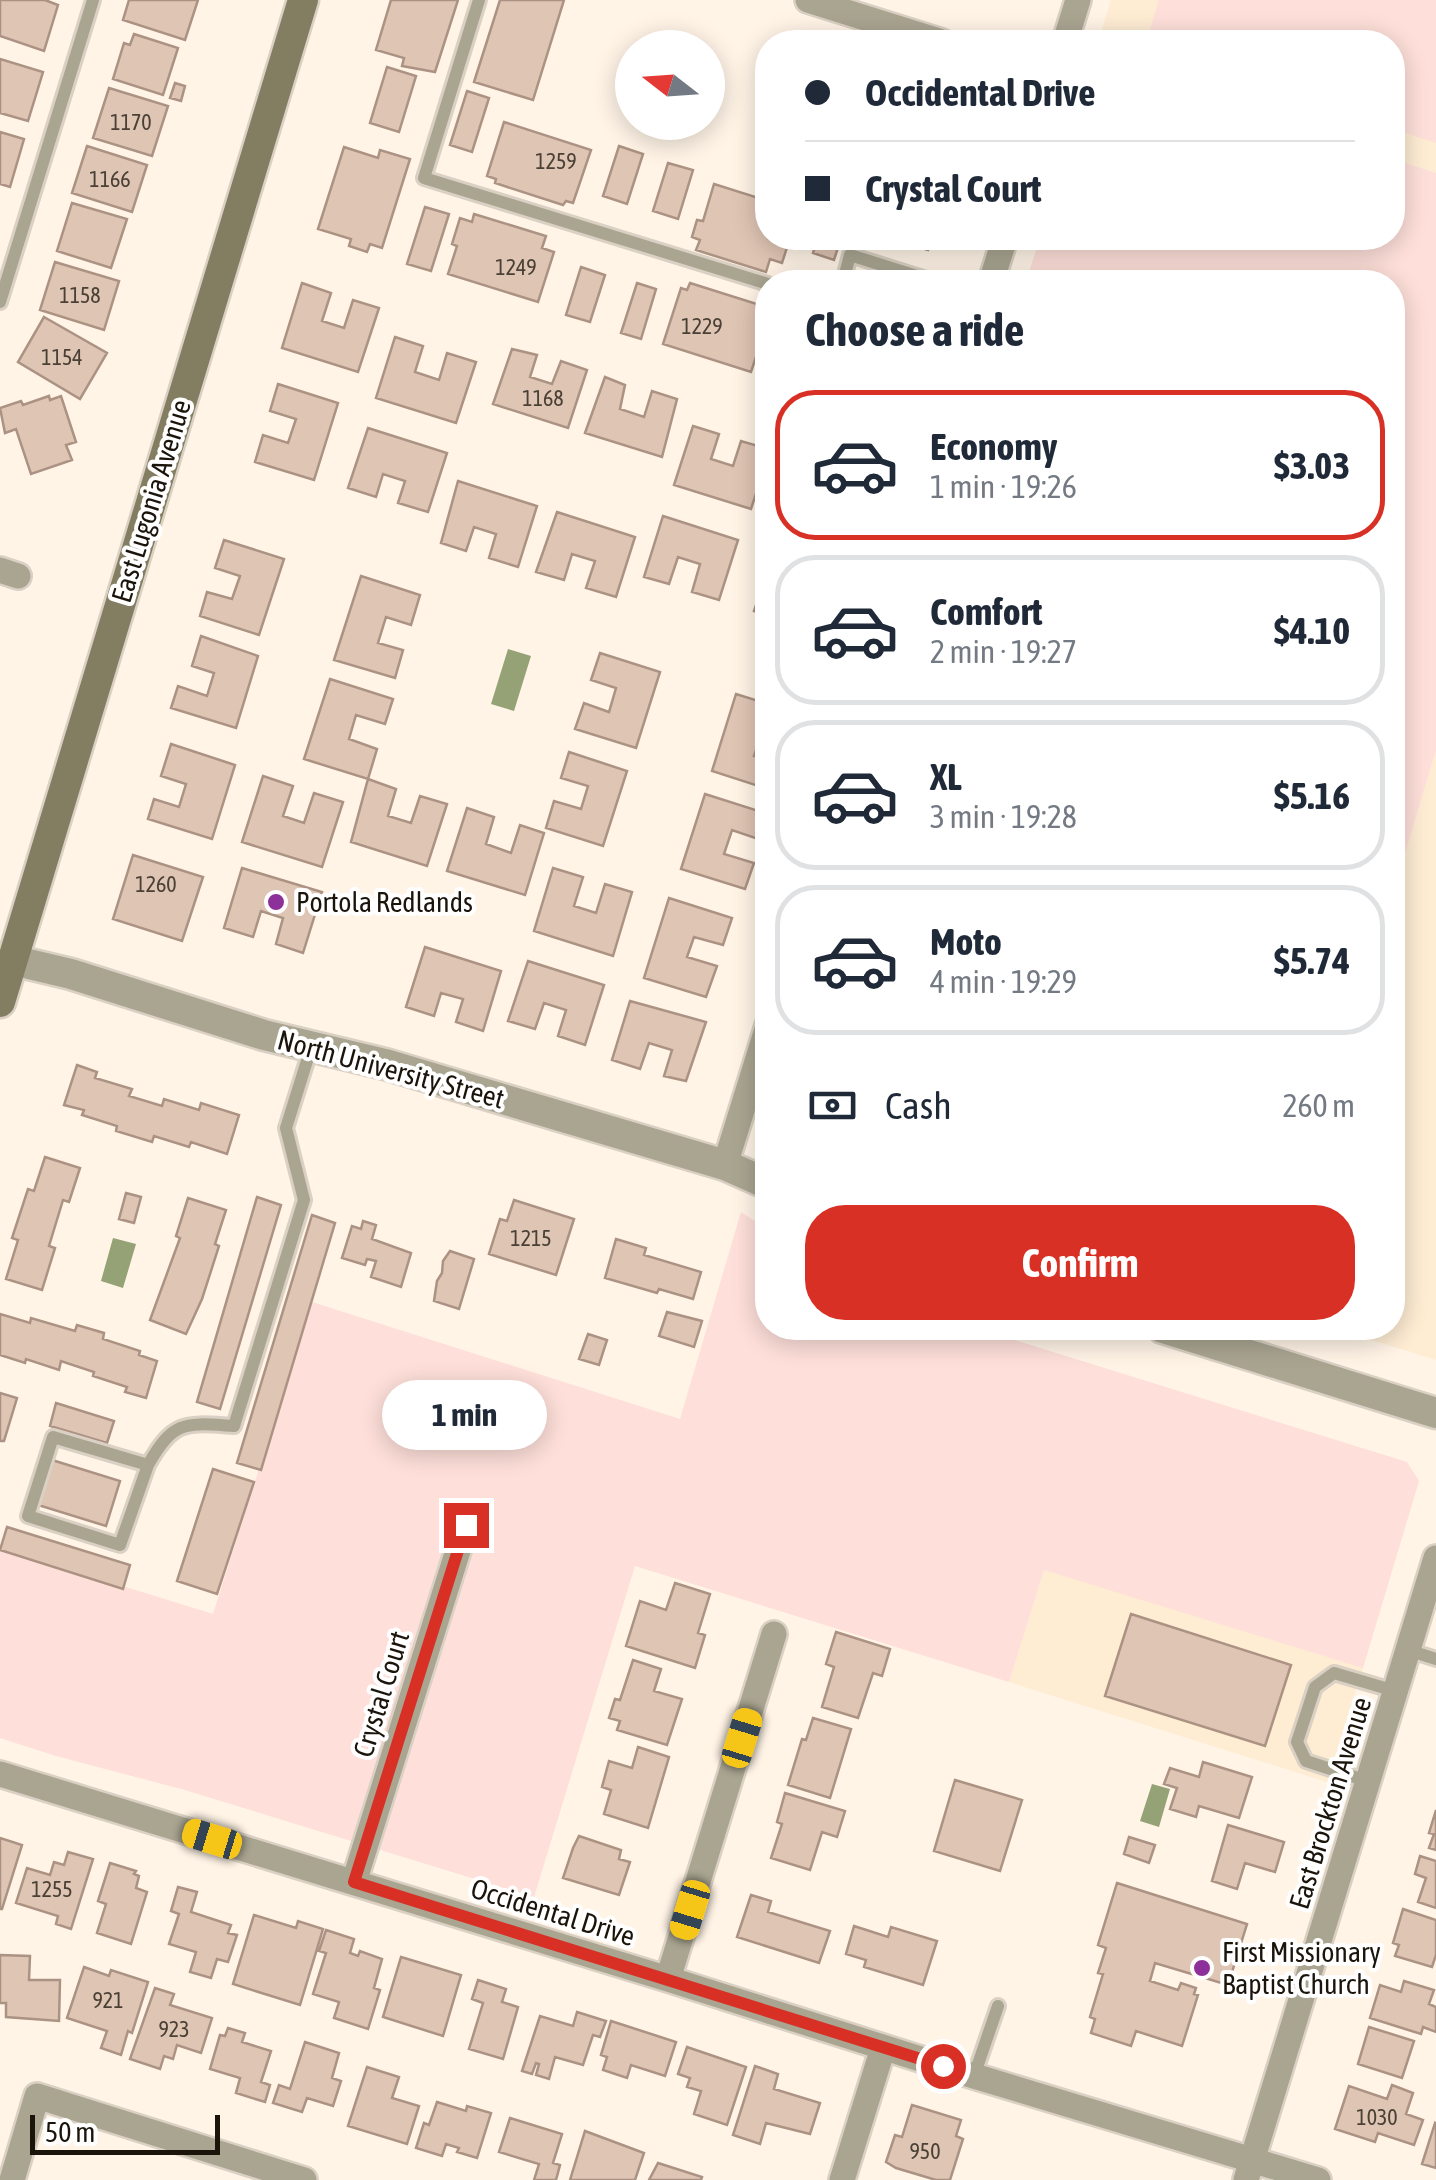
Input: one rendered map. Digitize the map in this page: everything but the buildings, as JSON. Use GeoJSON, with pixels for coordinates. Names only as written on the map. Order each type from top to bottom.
{"type":"FeatureCollection","features":[{"type":"Feature","properties":{"kind":"main road","name":"East Lugonia Avenue"},"geometry":{"type":"LineString","coordinates":[[0,1002],[6,959],[303,0]]}},
{"type":"Feature","properties":{"kind":"street"},"geometry":{"type":"LineString","coordinates":[[808,0],[904,30]]}},
{"type":"Feature","properties":{"kind":"street"},"geometry":{"type":"LineString","coordinates":[[1069,30],[1078,0]]}},
{"type":"Feature","properties":{"kind":"street","name":"North University Street"},"geometry":{"type":"LineString","coordinates":[[6,959],[71,974],[264,1036],[385,1064],[726,1165],[755,1178]]}},
{"type":"Feature","properties":{"kind":"street"},"geometry":{"type":"LineString","coordinates":[[726,1165],[755,1069]]}},
{"type":"Feature","properties":{"kind":"street"},"geometry":{"type":"LineString","coordinates":[[1202,1340],[1436,1413]]}},
{"type":"Feature","properties":{"kind":"street","name":"Crystal Court"},"geometry":{"type":"LineString","coordinates":[[354,1882],[466,1525]]}},
{"type":"Feature","properties":{"kind":"street","name":"East Brockton Avenue"},"geometry":{"type":"LineString","coordinates":[[1249,2170],[1436,1558]]}},
{"type":"Feature","properties":{"kind":"street"},"geometry":{"type":"LineString","coordinates":[[668,1979],[774,1634]]}},
{"type":"Feature","properties":{"kind":"street","name":"Occidental Drive"},"geometry":{"type":"LineString","coordinates":[[0,1774],[974,2076],[1249,2170],[1318,2180]]}},
{"type":"Feature","properties":{"kind":"street"},"geometry":{"type":"LineString","coordinates":[[842,2180],[883,2048]]}},
{"type":"Feature","properties":{"kind":"street"},"geometry":{"type":"LineString","coordinates":[[12,2180],[36,2096],[304,2180]]}},
{"type":"Feature","properties":{"kind":"lane"},"geometry":{"type":"LineString","coordinates":[[0,302],[93,0]]}},
{"type":"Feature","properties":{"kind":"lane"},"geometry":{"type":"LineString","coordinates":[[479,0],[424,178],[755,280]]}},
{"type":"Feature","properties":{"kind":"lane"},"geometry":{"type":"LineString","coordinates":[[846,270],[850,255],[898,270]]}},
{"type":"Feature","properties":{"kind":"lane"},"geometry":{"type":"LineString","coordinates":[[148,1465],[53,1436],[28,1516],[120,1545],[148,1465],[162,1440],[188,1423],[234,1426],[304,1200],[286,1128],[311,1048]]}},
{"type":"Feature","properties":{"kind":"lane"},"geometry":{"type":"LineString","coordinates":[[1408,1650],[1436,1659]]}},
{"type":"Feature","properties":{"kind":"lane"},"geometry":{"type":"LineString","coordinates":[[1368,1781],[1306,1761],[1296,1742],[1314,1687],[1334,1672],[1396,1691]]}},
{"type":"Feature","properties":{"kind":"lane"},"geometry":{"type":"LineString","coordinates":[[974,2076],[998,2006]]}},
{"type":"Feature","properties":{"kind":"shaded area"},"geometry":{"type":"Polygon","coordinates":[[[1111,0],[1436,0],[1436,1360],[1372,1340],[1405,1340],[1405,270],[1030,270],[1036,250],[1405,250],[1405,30],[1102,30],[1111,0]]]}},
{"type":"Feature","properties":{"kind":"shaded area"},"geometry":{"type":"Polygon","coordinates":[[[1159,0],[1436,0],[1436,143],[1405,133],[1405,30],[1150,30],[1159,0]]]}},
{"type":"Feature","properties":{"kind":"shaded area"},"geometry":{"type":"Polygon","coordinates":[[[1405,163],[1436,173],[1436,750],[1405,853],[1405,270],[1030,270],[1036,250],[1405,250],[1405,163]]]}},
{"type":"Feature","properties":{"kind":"shaded area"},"geometry":{"type":"Polygon","coordinates":[[[508,649],[531,656],[514,711],[491,704],[508,649]]]}},
{"type":"Feature","properties":{"kind":"shaded area"},"geometry":{"type":"Polygon","coordinates":[[[741,1212],[755,1221],[755,1340],[1015,1340],[1407,1462],[1419,1481],[1363,1668],[1044,1570],[1009,1682],[635,1566],[534,1897],[0,1738],[0,1548],[213,1614],[312,1302],[680,1419],[741,1212]]]}},
{"type":"Feature","properties":{"kind":"shaded area"},"geometry":{"type":"Polygon","coordinates":[[[113,1238],[136,1244],[123,1288],[101,1281],[113,1238]]]}},
{"type":"Feature","properties":{"kind":"shaded area"},"geometry":{"type":"Polygon","coordinates":[[[1044,1569],[1363,1668],[1327,1782],[1009,1682],[1044,1569]]]}},
{"type":"Feature","properties":{"kind":"shaded area"},"geometry":{"type":"Polygon","coordinates":[[[1152,1784],[1170,1789],[1159,1827],[1140,1821],[1152,1784]]]}},
{"type":"Feature","properties":{"kind":"place","name":"Portola Redlands"},"geometry":{"type":"Point","coordinates":[276,902]}},
{"type":"Feature","properties":{"kind":"place","name":"First Missionary Baptist Church"},"geometry":{"type":"Point","coordinates":[1202,1968]}},
{"type":"Feature","properties":{"kind":"route"},"geometry":{"type":"LineString","coordinates":[[466,1525],[354,1882],[943,2066]]}}]}
